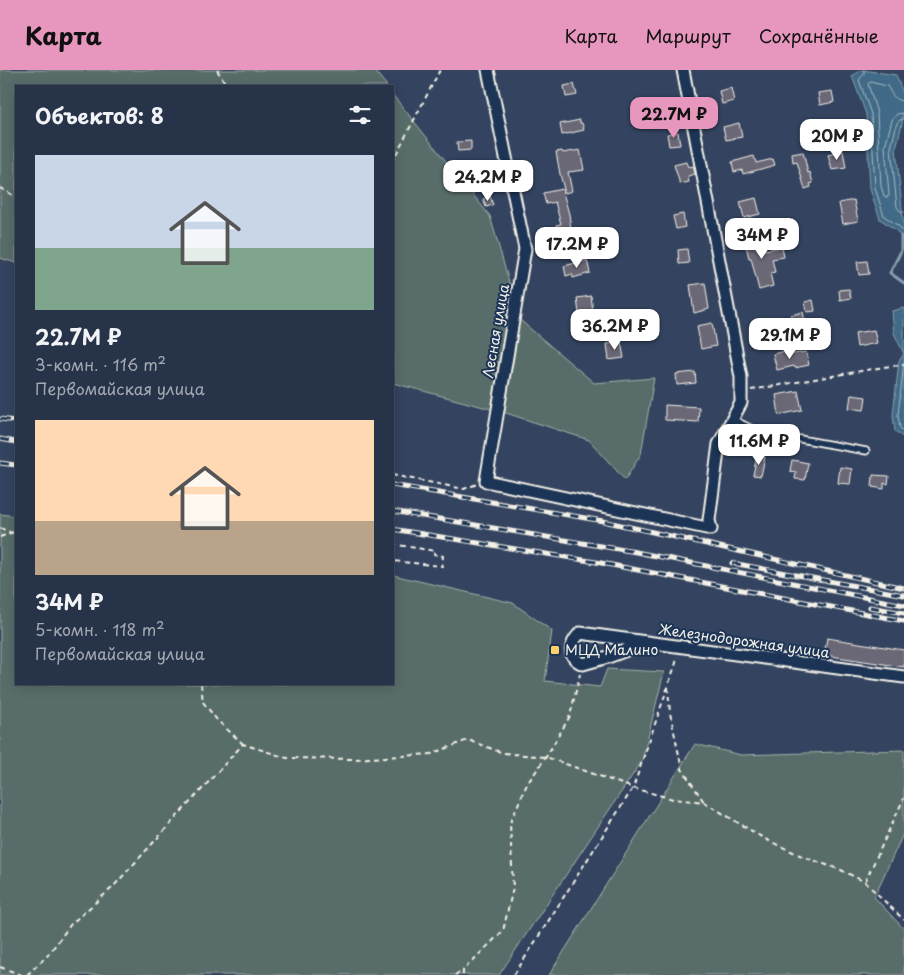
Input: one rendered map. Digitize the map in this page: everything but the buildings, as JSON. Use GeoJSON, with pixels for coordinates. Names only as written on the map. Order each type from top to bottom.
{"type":"FeatureCollection","features":[{"type":"Feature","properties":{"kind":"street","name":"Лесная улица"},"geometry":{"type":"LineString","coordinates":[[486,481],[525,249],[488,70]]}},
{"type":"Feature","properties":{"kind":"street"},"geometry":{"type":"LineString","coordinates":[[486,481],[711,529],[709,520],[719,444],[741,403],[741,377],[683,70]]}},
{"type":"Feature","properties":{"kind":"street","name":"Железнодорожная улица"},"geometry":{"type":"LineString","coordinates":[[645,642],[608,657],[583,664],[577,661],[572,652],[572,642],[580,633],[904,677]]}},
{"type":"Feature","properties":{"kind":"lane"},"geometry":{"type":"LineString","coordinates":[[732,419],[756,431],[866,451]]}},
{"type":"Feature","properties":{"kind":"path"},"geometry":{"type":"LineString","coordinates":[[217,70],[226,85]]}},
{"type":"Feature","properties":{"kind":"path"},"geometry":{"type":"LineString","coordinates":[[394,158],[440,70]]}},
{"type":"Feature","properties":{"kind":"path"},"geometry":{"type":"LineString","coordinates":[[0,188],[15,196]]}},
{"type":"Feature","properties":{"kind":"path"},"geometry":{"type":"LineString","coordinates":[[741,392],[904,365]]}},
{"type":"Feature","properties":{"kind":"path"},"geometry":{"type":"LineString","coordinates":[[394,476],[464,489],[486,481]]}},
{"type":"Feature","properties":{"kind":"path"},"geometry":{"type":"LineString","coordinates":[[0,528],[12,533]]}},
{"type":"Feature","properties":{"kind":"path"},"geometry":{"type":"LineString","coordinates":[[0,537],[15,532]]}},
{"type":"Feature","properties":{"kind":"path"},"geometry":{"type":"LineString","coordinates":[[394,544],[435,551],[434,554],[443,556],[442,566],[394,561]]}},
{"type":"Feature","properties":{"kind":"path"},"geometry":{"type":"LineString","coordinates":[[514,975],[633,788],[681,648]]}},
{"type":"Feature","properties":{"kind":"path"},"geometry":{"type":"LineString","coordinates":[[455,975],[463,970],[503,931],[514,888],[510,823],[527,784],[546,757],[570,716],[580,674]]}},
{"type":"Feature","properties":{"kind":"path"},"geometry":{"type":"LineString","coordinates":[[201,685],[203,702],[217,720],[243,744],[287,758],[356,759],[431,754],[468,740],[503,753],[546,757],[633,788],[673,799],[704,802],[765,839],[804,857],[841,870],[865,882],[904,920]]}},
{"type":"Feature","properties":{"kind":"path"},"geometry":{"type":"LineString","coordinates":[[668,685],[670,713],[682,768],[704,802]]}},
{"type":"Feature","properties":{"kind":"path"},"geometry":{"type":"LineString","coordinates":[[27,975],[48,955],[71,924],[112,888],[243,744]]}},
{"type":"Feature","properties":{"kind":"path"},"geometry":{"type":"LineString","coordinates":[[865,882],[904,798]]}},
{"type":"Feature","properties":{"kind":"path"},"geometry":{"type":"LineString","coordinates":[[0,967],[22,975]]}},
{"type":"Feature","properties":{"kind":"path"},"geometry":{"type":"LineString","coordinates":[[463,970],[463,975]]}},
{"type":"Feature","properties":{"kind":"green space"},"geometry":{"type":"Polygon","coordinates":[[[0,70],[374,70],[386,85],[15,85],[15,263],[0,258],[0,70]]]}},
{"type":"Feature","properties":{"kind":"green space"},"geometry":{"type":"Polygon","coordinates":[[[394,96],[490,216],[520,320],[594,383],[654,378],[641,454],[625,480],[589,440],[506,413],[394,383],[394,96]]]}},
{"type":"Feature","properties":{"kind":"green space"},"geometry":{"type":"Polygon","coordinates":[[[0,514],[15,516],[15,685],[394,685],[394,575],[513,603],[552,631],[545,681],[600,687],[607,669],[664,672],[642,761],[499,975],[0,975],[0,514]]]}},
{"type":"Feature","properties":{"kind":"green space"},"geometry":{"type":"Polygon","coordinates":[[[695,744],[741,755],[904,750],[904,832],[874,897],[904,929],[904,975],[549,975],[695,744]]]}},
{"type":"Feature","properties":{"kind":"water"},"geometry":{"type":"Polygon","coordinates":[[[862,70],[896,75],[904,96],[902,124],[896,148],[904,230],[904,237],[902,239],[897,231],[880,219],[870,189],[866,114],[852,76],[862,70]]]}},
{"type":"Feature","properties":{"kind":"water"},"geometry":{"type":"Polygon","coordinates":[[[904,308],[904,354],[894,333],[892,311],[904,308]]]}},
{"type":"Feature","properties":{"kind":"water"},"geometry":{"type":"Polygon","coordinates":[[[904,354],[904,438],[895,431],[893,415],[899,361],[904,354]]]}},
{"type":"Feature","properties":{"kind":"waterway"},"geometry":{"type":"LineString","coordinates":[[901,236],[901,251],[890,273],[904,283]]}},
{"type":"Feature","properties":{"kind":"railway"},"geometry":{"type":"LineString","coordinates":[[0,419],[15,421]]}},
{"type":"Feature","properties":{"kind":"railway"},"geometry":{"type":"LineString","coordinates":[[0,439],[15,442]]}},
{"type":"Feature","properties":{"kind":"railway"},"geometry":{"type":"LineString","coordinates":[[0,463],[15,465]]}},
{"type":"Feature","properties":{"kind":"railway"},"geometry":{"type":"LineString","coordinates":[[394,485],[603,521],[904,588]]}},
{"type":"Feature","properties":{"kind":"railway"},"geometry":{"type":"LineString","coordinates":[[394,511],[636,552],[904,605]]}},
{"type":"Feature","properties":{"kind":"railway"},"geometry":{"type":"LineString","coordinates":[[394,529],[596,562],[904,621]]}},
{"type":"Feature","properties":{"kind":"railway"},"geometry":{"type":"LineString","coordinates":[[732,563],[904,595]]}},
{"type":"Feature","properties":{"kind":"railway"},"geometry":{"type":"LineString","coordinates":[[870,607],[904,613]]}},
{"type":"Feature","properties":{"kind":"place","name":"МЦД Малино"},"geometry":{"type":"Point","coordinates":[555,650]}}]}
